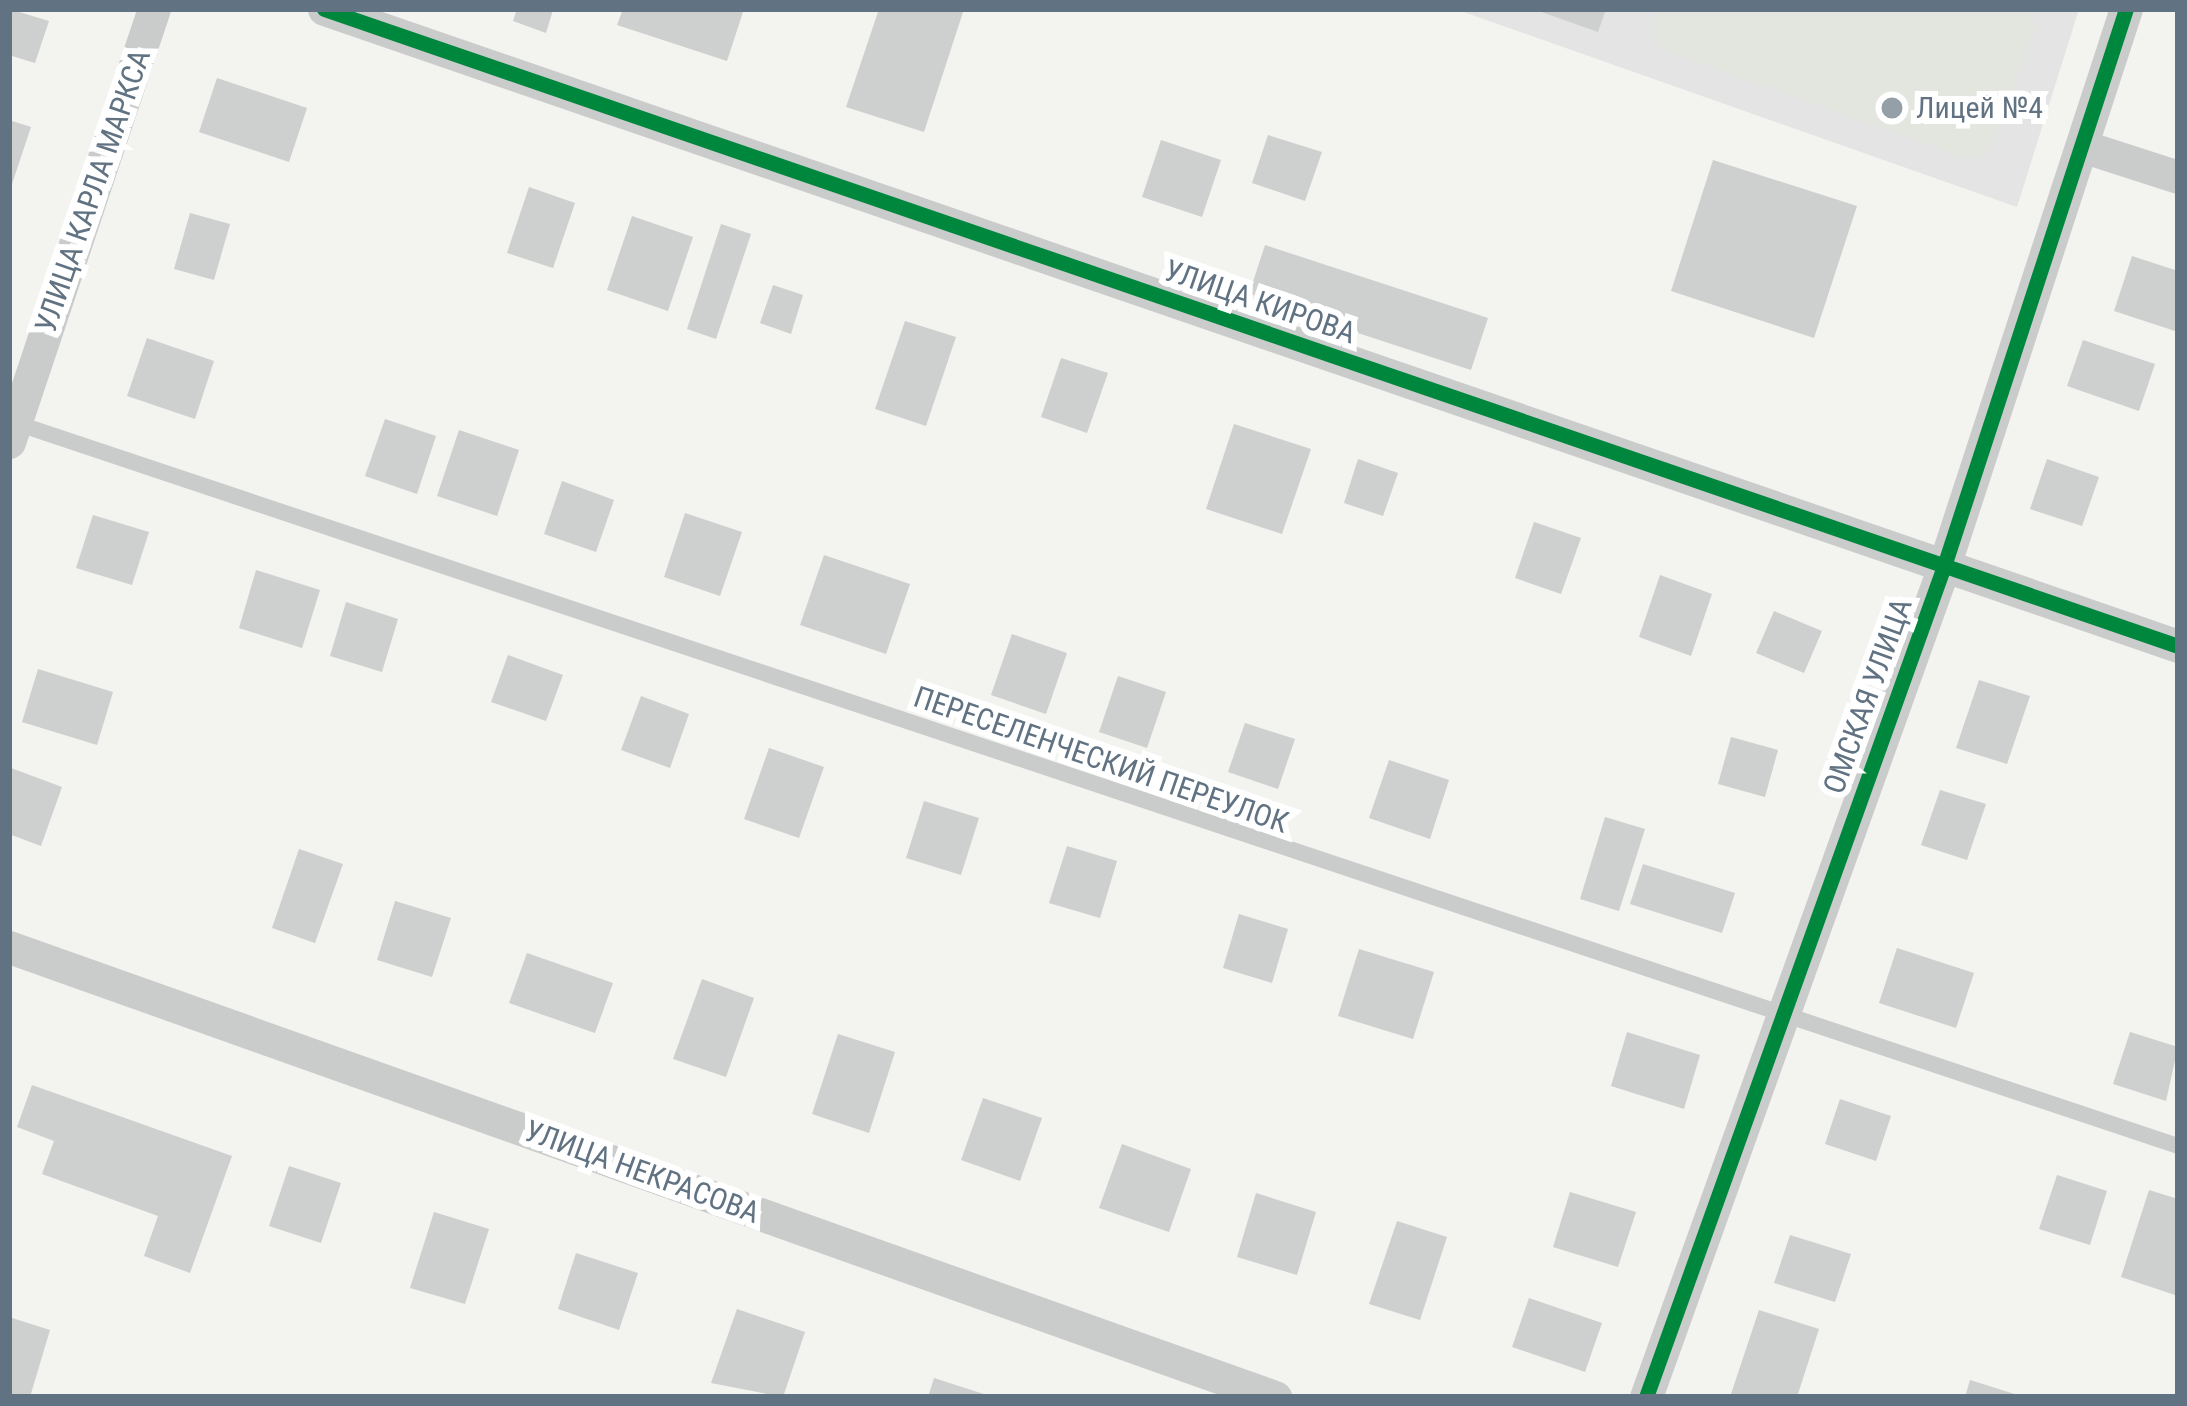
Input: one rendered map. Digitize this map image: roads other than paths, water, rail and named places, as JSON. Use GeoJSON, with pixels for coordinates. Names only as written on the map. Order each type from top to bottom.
{"type":"FeatureCollection","features":[{"type":"Feature","properties":{"kind":"street","name":"УЛИЦА КАРЛА МАРКСА"},"geometry":{"type":"LineString","coordinates":[[11,428],[154,9]]}},
{"type":"Feature","properties":{"kind":"street","name":"УЛИЦА КИРОВА"},"geometry":{"type":"LineString","coordinates":[[324,9],[2178,646]]}},
{"type":"Feature","properties":{"kind":"street","name":"ОМСКАЯ УЛИЦА"},"geometry":{"type":"LineString","coordinates":[[1646,1397],[1944,566],[2126,9]]}},
{"type":"Feature","properties":{"kind":"street"},"geometry":{"type":"LineString","coordinates":[[2082,146],[2178,177]]}},
{"type":"Feature","properties":{"kind":"street","name":"УЛИЦА НЕКРАСОВА"},"geometry":{"type":"LineString","coordinates":[[9,947],[1275,1397]]}},
{"type":"Feature","properties":{"kind":"lane","name":"ПЕРЕСЕЛЕНЧЕСКИЙ ПЕРЕУЛОК"},"geometry":{"type":"LineString","coordinates":[[11,428],[2178,1146]]}},
{"type":"Feature","properties":{"kind":"place","name":"Лицей №4"},"geometry":{"type":"Point","coordinates":[1892,108]}}]}
